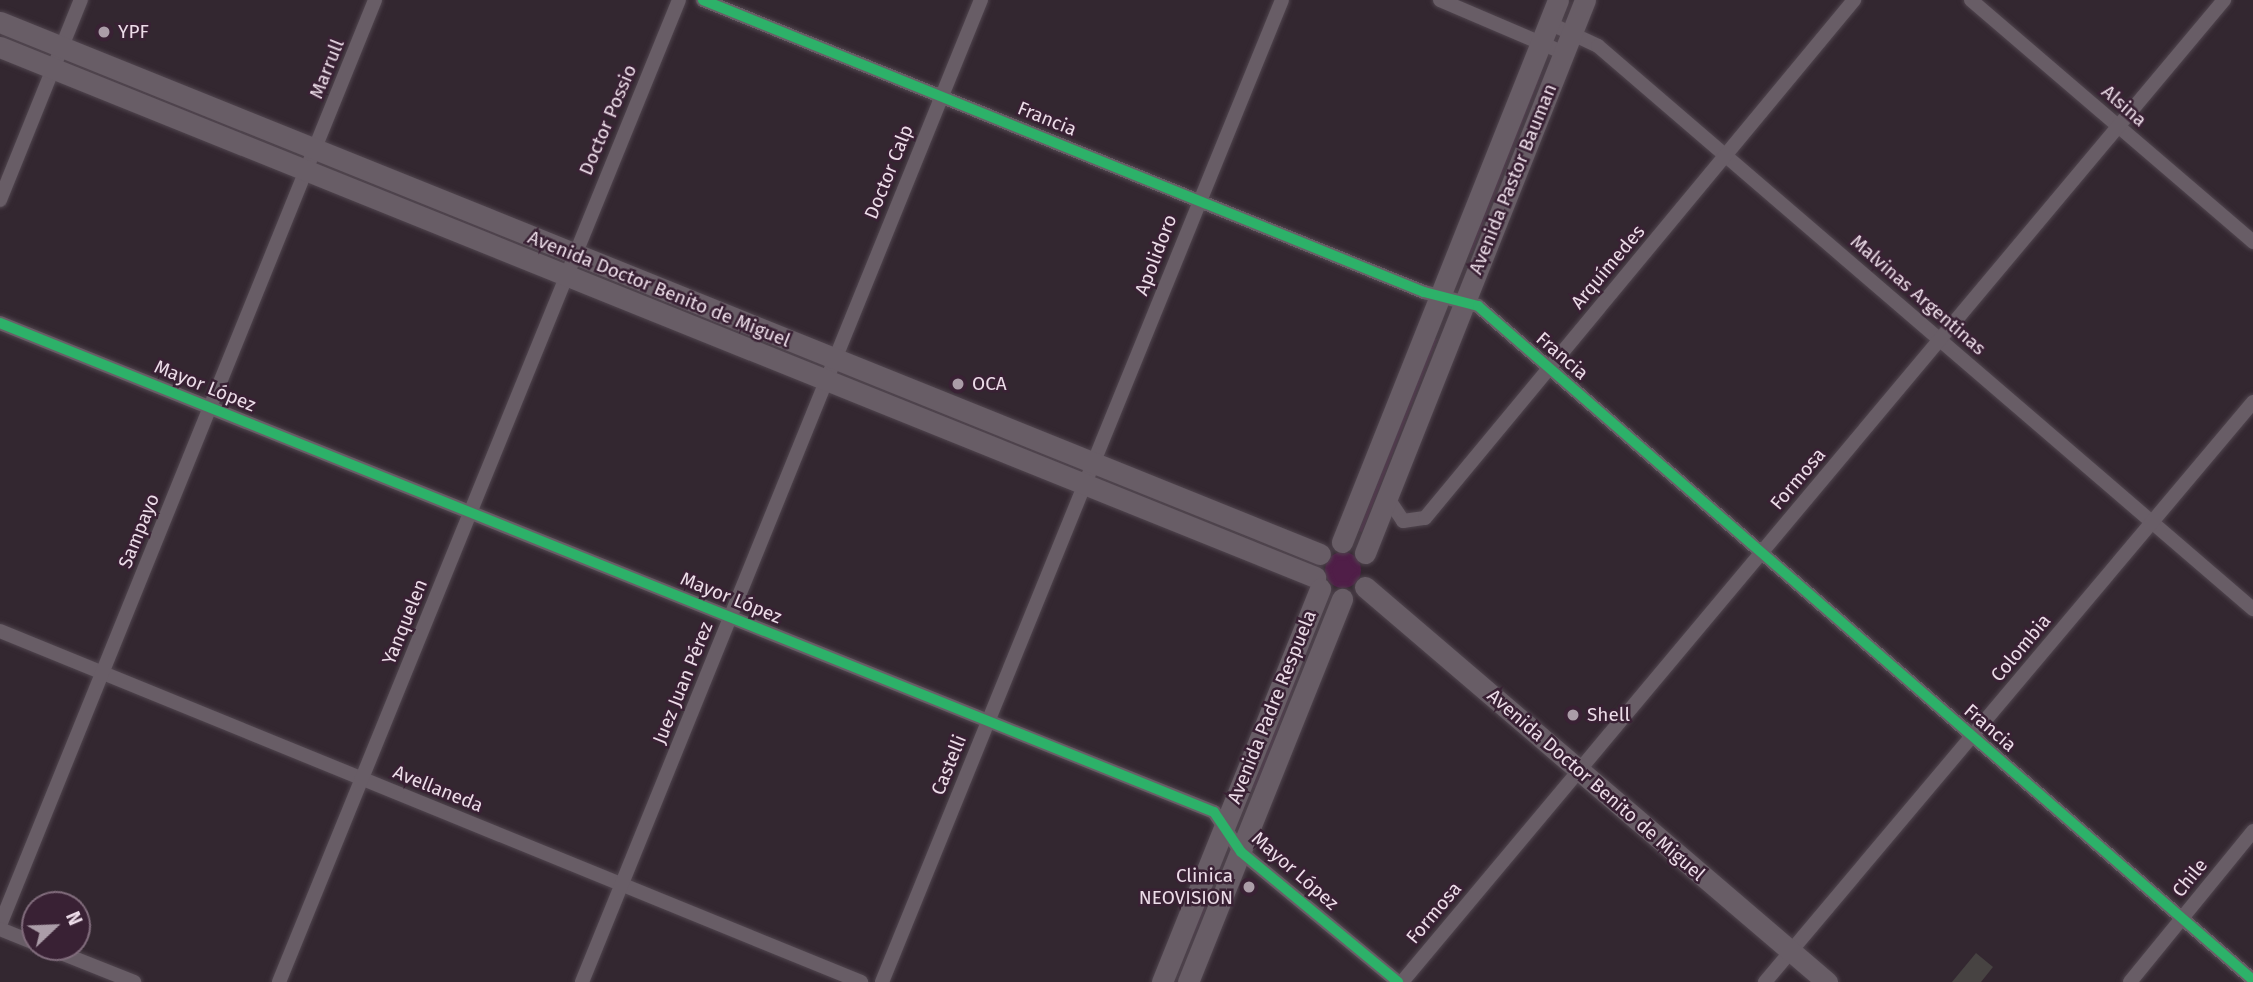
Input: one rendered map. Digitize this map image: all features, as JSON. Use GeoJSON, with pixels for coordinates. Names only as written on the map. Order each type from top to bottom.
{"type":"FeatureCollection","features":[{"type":"Feature","properties":{"kind":"main road","name":"Avenida Pastor Bauman"},"geometry":{"type":"LineString","coordinates":[[1342,542],[1558,0]]}},
{"type":"Feature","properties":{"kind":"main road","name":"Avenida Pastor Bauman"},"geometry":{"type":"LineString","coordinates":[[1365,553],[1584,0]]}},
{"type":"Feature","properties":{"kind":"main road","name":"Avenida Doctor Benito de Miguel"},"geometry":{"type":"LineString","coordinates":[[0,22],[61,47],[564,276],[1317,582]]}},
{"type":"Feature","properties":{"kind":"main road","name":"Avenida Doctor Benito de Miguel"},"geometry":{"type":"LineString","coordinates":[[0,47],[310,162],[573,254],[1095,467],[1320,554]]}},
{"type":"Feature","properties":{"kind":"main road"},"geometry":{"type":"LineString","coordinates":[[1342,542],[1365,553],[1370,570],[1365,587],[1342,599],[1317,582],[1320,554],[1342,542]]}},
{"type":"Feature","properties":{"kind":"main road","name":"Avenida Padre Respuela"},"geometry":{"type":"LineString","coordinates":[[1162,982],[1226,823],[1317,582]]}},
{"type":"Feature","properties":{"kind":"main road","name":"Avenida Doctor Benito de Miguel"},"geometry":{"type":"LineString","coordinates":[[1365,587],[1827,982]]}},
{"type":"Feature","properties":{"kind":"main road","name":"Avenida Padre Respuela"},"geometry":{"type":"LineString","coordinates":[[1188,982],[1342,599]]}},
{"type":"Feature","properties":{"kind":"street"},"geometry":{"type":"LineString","coordinates":[[0,200],[80,0]]}},
{"type":"Feature","properties":{"kind":"street","name":"Marrull"},"geometry":{"type":"LineString","coordinates":[[310,162],[375,0]]}},
{"type":"Feature","properties":{"kind":"street","name":"Doctor Possio"},"geometry":{"type":"LineString","coordinates":[[564,276],[678,0]]}},
{"type":"Feature","properties":{"kind":"street","name":"Francia"},"geometry":{"type":"LineString","coordinates":[[703,0],[1439,295],[1464,299],[1549,368],[2253,980]]}},
{"type":"Feature","properties":{"kind":"street","name":"Doctor Calp"},"geometry":{"type":"LineString","coordinates":[[835,359],[981,0]]}},
{"type":"Feature","properties":{"kind":"street","name":"Apolidoro"},"geometry":{"type":"LineString","coordinates":[[1087,487],[1198,199],[1282,0]]}},
{"type":"Feature","properties":{"kind":"street","name":"Malvinas Argentinas"},"geometry":{"type":"LineString","coordinates":[[1440,0],[1546,31],[1573,30],[1726,155],[2253,609]]}},
{"type":"Feature","properties":{"kind":"street","name":"Arquímedes"},"geometry":{"type":"LineString","coordinates":[[1387,497],[1403,521],[1425,518],[1854,0]]}},
{"type":"Feature","properties":{"kind":"street","name":"Alsina"},"geometry":{"type":"LineString","coordinates":[[1971,0],[2253,242]]}},
{"type":"Feature","properties":{"kind":"street","name":"Formosa"},"geometry":{"type":"LineString","coordinates":[[1400,982],[1580,771],[2224,0]]}},
{"type":"Feature","properties":{"kind":"street","name":"Malvinas Argentinas"},"geometry":{"type":"LineString","coordinates":[[1546,31],[1564,52]]}},
{"type":"Feature","properties":{"kind":"street","name":"Sampayo"},"geometry":{"type":"LineString","coordinates":[[0,927],[310,162]]}},
{"type":"Feature","properties":{"kind":"street","name":"Yanquelen"},"geometry":{"type":"LineString","coordinates":[[279,982],[471,512],[564,276]]}},
{"type":"Feature","properties":{"kind":"street","name":"Mayor López"},"geometry":{"type":"LineString","coordinates":[[0,323],[1214,812],[1226,823],[1241,852],[1400,982]]}},
{"type":"Feature","properties":{"kind":"street","name":"Juez Juan Pérez"},"geometry":{"type":"LineString","coordinates":[[582,982],[835,359]]}},
{"type":"Feature","properties":{"kind":"street","name":"Colombia"},"geometry":{"type":"LineString","coordinates":[[1765,982],[2253,402]]}},
{"type":"Feature","properties":{"kind":"street","name":"Castelli"},"geometry":{"type":"LineString","coordinates":[[882,982],[988,720],[1087,487]]}},
{"type":"Feature","properties":{"kind":"street","name":"Avellaneda"},"geometry":{"type":"LineString","coordinates":[[0,631],[861,982]]}},
{"type":"Feature","properties":{"kind":"street","name":"Chile"},"geometry":{"type":"LineString","coordinates":[[2130,982],[2253,831]]}},
{"type":"Feature","properties":{"kind":"street"},"geometry":{"type":"LineString","coordinates":[[0,927],[21,937]]}},
{"type":"Feature","properties":{"kind":"street"},"geometry":{"type":"LineString","coordinates":[[81,961],[134,982]]}},
{"type":"Feature","properties":{"kind":"shaded area"},"geometry":{"type":"Polygon","coordinates":[[[1537,72],[1541,75],[1471,254],[1466,252],[1537,72]]]}},
{"type":"Feature","properties":{"kind":"shaded area"},"geometry":{"type":"Polygon","coordinates":[[[1433,338],[1437,339],[1362,532],[1359,531],[1433,338]]]}},
{"type":"Feature","properties":{"kind":"shaded area"},"geometry":{"type":"Polygon","coordinates":[[[1343,552],[1355,558],[1361,570],[1355,582],[1343,588],[1331,582],[1325,570],[1331,558],[1343,552]]]}},
{"type":"Feature","properties":{"kind":"shaded area"},"geometry":{"type":"Polygon","coordinates":[[[1324,607],[1256,788],[1252,788],[1324,607]]]}},
{"type":"Feature","properties":{"kind":"shaded area"},"geometry":{"type":"Polygon","coordinates":[[[1209,889],[1214,891],[1172,982],[1209,889]]]}},
{"type":"Feature","properties":{"kind":"building"},"geometry":{"type":"Polygon","coordinates":[[[1976,953],[1993,967],[1981,982],[1952,982],[1976,953]]]}},
{"type":"Feature","properties":{"kind":"cycle path"},"geometry":{"type":"LineString","coordinates":[[703,0],[1424,292],[1478,306],[2253,980]]}},
{"type":"Feature","properties":{"kind":"cycle path"},"geometry":{"type":"LineString","coordinates":[[0,323],[1214,812],[1241,852],[1398,982]]}},
{"type":"Feature","properties":{"kind":"place","name":"YPF"},"geometry":{"type":"Point","coordinates":[104,32]}},
{"type":"Feature","properties":{"kind":"place","name":"OCA"},"geometry":{"type":"Point","coordinates":[958,384]}},
{"type":"Feature","properties":{"kind":"place","name":"Shell"},"geometry":{"type":"Point","coordinates":[1573,715]}},
{"type":"Feature","properties":{"kind":"place","name":"Clinica NEOVISION"},"geometry":{"type":"Point","coordinates":[1249,887]}}]}
